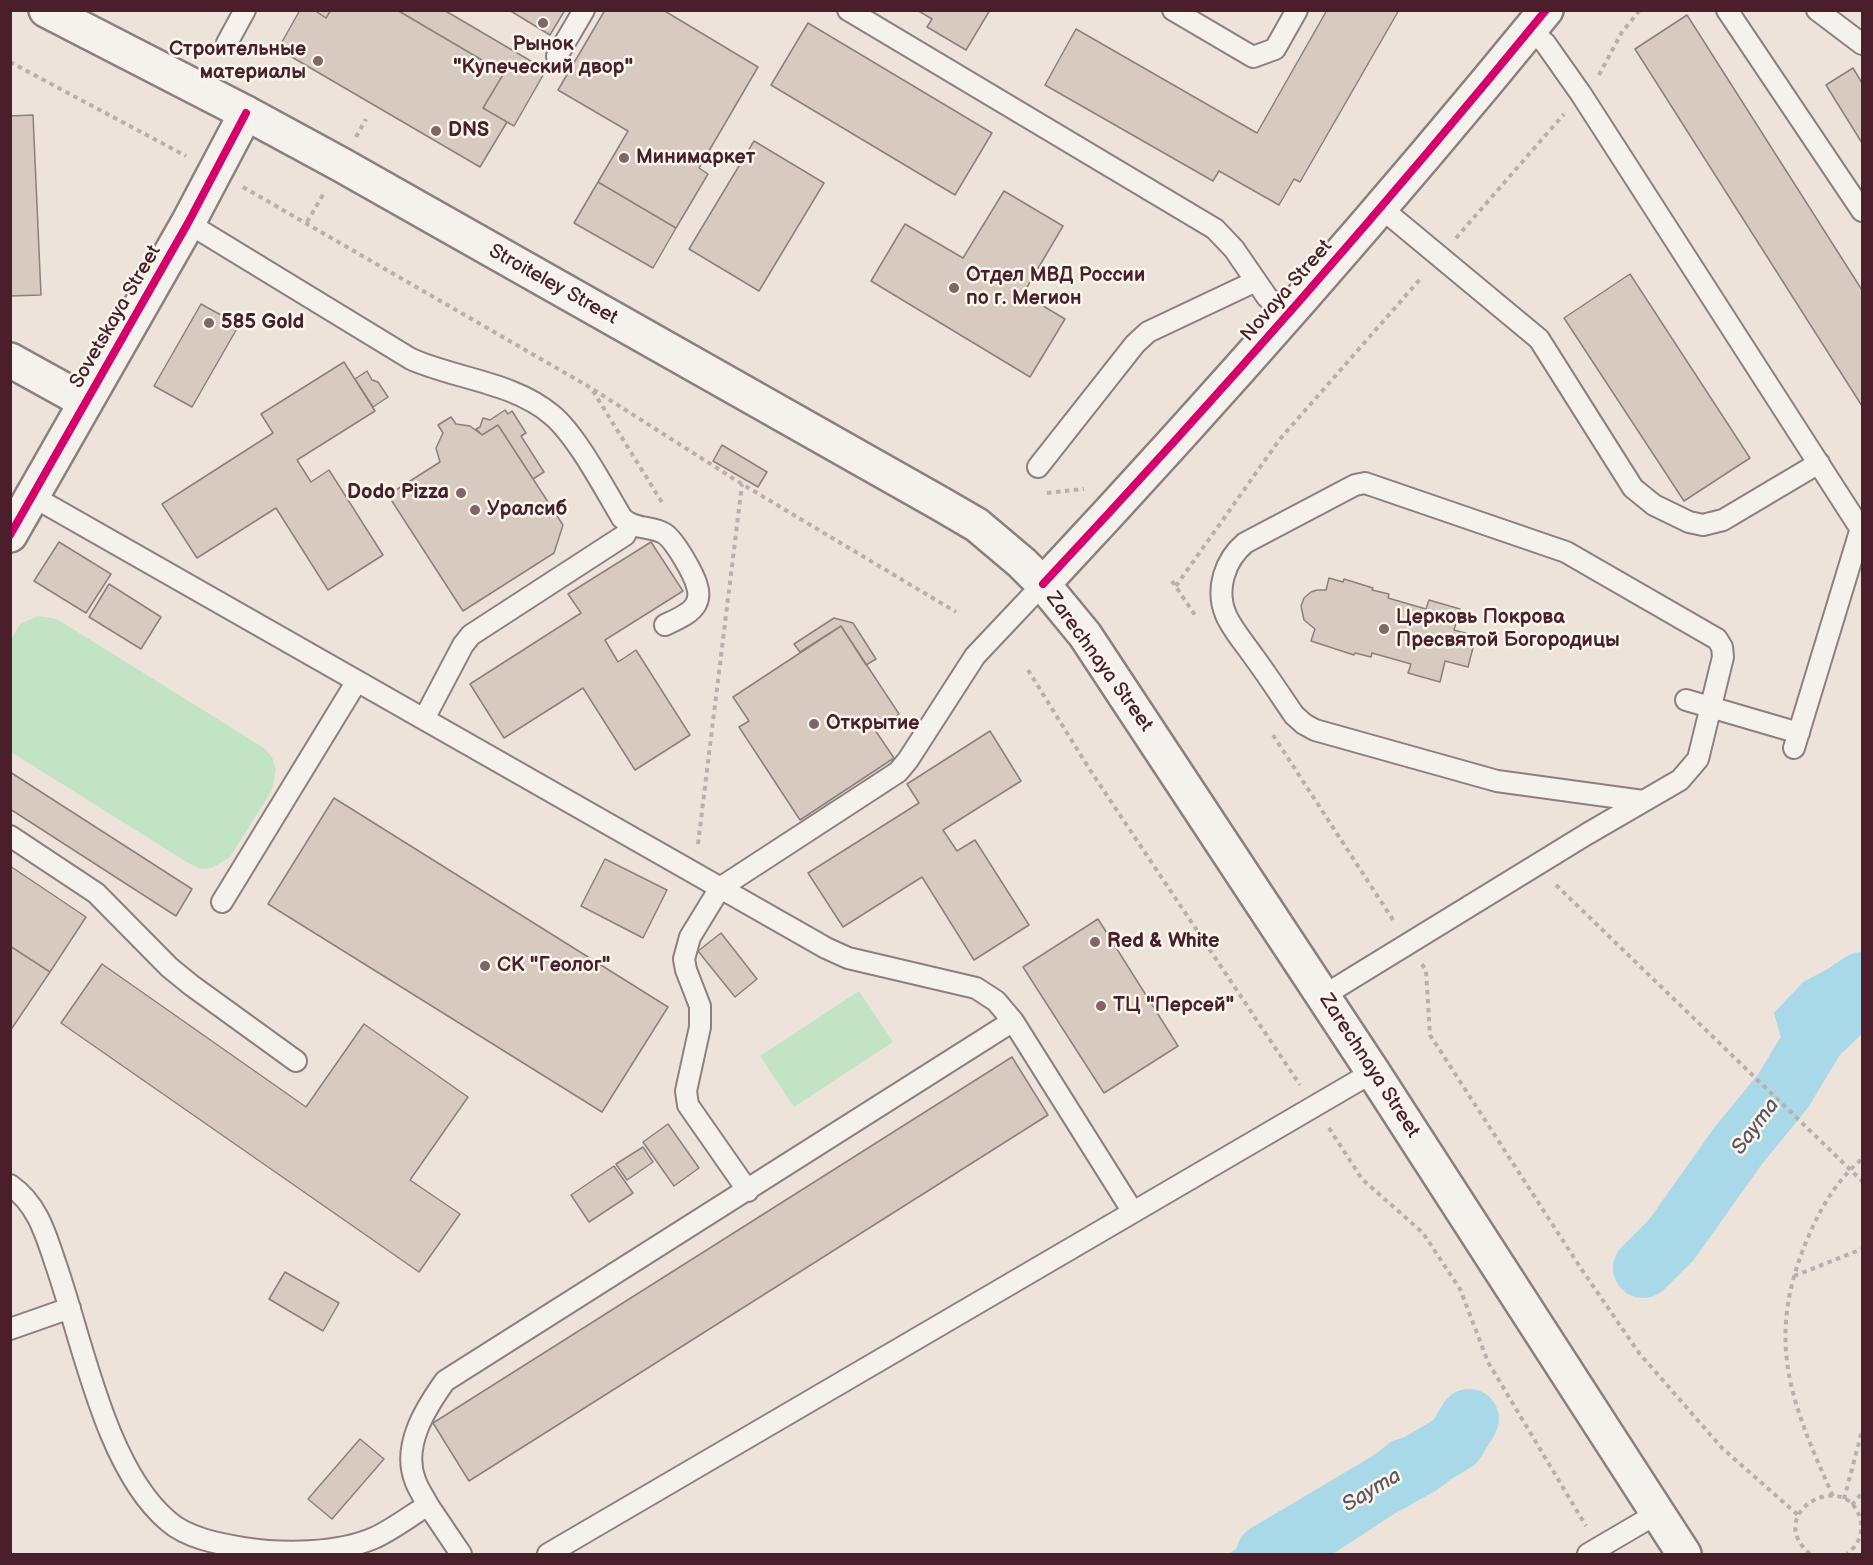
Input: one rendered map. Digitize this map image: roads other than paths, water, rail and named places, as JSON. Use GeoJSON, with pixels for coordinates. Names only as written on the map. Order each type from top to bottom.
{"type":"FeatureCollection","features":[{"type":"Feature","properties":{"kind":"main road","name":"Stroiteley Street"},"geometry":{"type":"LineString","coordinates":[[46,10],[246,113],[941,504],[977,525],[1005,547],[1043,584]]}},
{"type":"Feature","properties":{"kind":"main road","name":"Novaya Street"},"geometry":{"type":"LineString","coordinates":[[1043,584],[1204,411],[1287,317],[1538,20]]}},
{"type":"Feature","properties":{"kind":"main road","name":"Sovetskaya Street"},"geometry":{"type":"LineString","coordinates":[[10,535],[188,223],[246,113]]}},
{"type":"Feature","properties":{"kind":"main road"},"geometry":{"type":"LineString","coordinates":[[10,360],[87,402]]}},
{"type":"Feature","properties":{"kind":"main road","name":"Zarechnaya Street"},"geometry":{"type":"LineString","coordinates":[[1043,584],[1098,653],[1373,1072],[1684,1554]]}},
{"type":"Feature","properties":{"kind":"lane"},"geometry":{"type":"LineString","coordinates":[[227,44],[245,10]]}},
{"type":"Feature","properties":{"kind":"lane"},"geometry":{"type":"LineString","coordinates":[[557,56],[584,10]]}},
{"type":"Feature","properties":{"kind":"lane"},"geometry":{"type":"LineString","coordinates":[[848,10],[1215,229],[1234,249],[1267,297],[1287,317]]}},
{"type":"Feature","properties":{"kind":"lane"},"geometry":{"type":"LineString","coordinates":[[1173,10],[1253,57],[1275,49],[1297,10]]}},
{"type":"Feature","properties":{"kind":"lane"},"geometry":{"type":"LineString","coordinates":[[1727,10],[1863,211]]}},
{"type":"Feature","properties":{"kind":"lane"},"geometry":{"type":"LineString","coordinates":[[1817,10],[1863,44]]}},
{"type":"Feature","properties":{"kind":"lane"},"geometry":{"type":"LineString","coordinates":[[1538,20],[1545,43],[1581,94],[1862,529],[1796,740],[1686,700]]}},
{"type":"Feature","properties":{"kind":"lane"},"geometry":{"type":"LineString","coordinates":[[1380,207],[1539,339],[1633,488],[1653,505],[1689,522],[1703,525],[1724,520],[1819,463]]}},
{"type":"Feature","properties":{"kind":"lane"},"geometry":{"type":"LineString","coordinates":[[188,223],[411,360],[519,395],[551,414],[568,432],[622,518],[630,525],[658,530],[667,535],[673,541],[697,584],[699,594],[693,609],[666,625]]}},
{"type":"Feature","properties":{"kind":"lane"},"geometry":{"type":"LineString","coordinates":[[1038,466],[1135,344],[1148,332],[1256,281]]}},
{"type":"Feature","properties":{"kind":"lane"},"geometry":{"type":"LineString","coordinates":[[1323,996],[1606,822],[1643,801],[1680,780],[1698,759],[1723,657],[1722,647],[1717,639],[1566,552],[1365,483],[1355,485],[1245,543],[1228,563],[1221,594],[1226,616],[1294,715],[1304,724],[1315,730],[1497,781],[1643,801]]}},
{"type":"Feature","properties":{"kind":"lane"},"geometry":{"type":"LineString","coordinates":[[32,496],[720,888],[848,958],[976,988],[996,1001],[1013,1021],[1133,1212]]}},
{"type":"Feature","properties":{"kind":"lane"},"geometry":{"type":"LineString","coordinates":[[424,719],[463,645],[471,635],[625,535],[630,525]]}},
{"type":"Feature","properties":{"kind":"lane"},"geometry":{"type":"LineString","coordinates":[[748,1191],[688,1105],[686,1091],[700,1027],[700,1006],[684,959],[690,937],[720,888],[898,772],[975,656],[1043,584]]}},
{"type":"Feature","properties":{"kind":"lane"},"geometry":{"type":"LineString","coordinates":[[222,902],[357,681]]}},
{"type":"Feature","properties":{"kind":"lane"},"geometry":{"type":"LineString","coordinates":[[1586,794],[1606,822]]}},
{"type":"Feature","properties":{"kind":"lane"},"geometry":{"type":"LineString","coordinates":[[10,836],[96,893],[169,967],[296,1061]]}},
{"type":"Feature","properties":{"kind":"lane"},"geometry":{"type":"LineString","coordinates":[[461,1554],[428,1505],[415,1480],[412,1466],[411,1449],[418,1428],[431,1400],[445,1382],[1013,1021]]}},
{"type":"Feature","properties":{"kind":"lane"},"geometry":{"type":"LineString","coordinates":[[548,1554],[1373,1072]]}},
{"type":"Feature","properties":{"kind":"lane"},"geometry":{"type":"LineString","coordinates":[[10,1185],[27,1199],[37,1214],[106,1420],[130,1476],[150,1504],[168,1522],[190,1535],[234,1547],[265,1552],[325,1550],[374,1538],[428,1505]]}},
{"type":"Feature","properties":{"kind":"lane"},"geometry":{"type":"LineString","coordinates":[[10,1329],[70,1308]]}},
{"type":"Feature","properties":{"kind":"lane"},"geometry":{"type":"LineString","coordinates":[[1588,1554],[1658,1514]]}},
{"type":"Feature","properties":{"kind":"water"},"geometry":{"type":"Polygon","coordinates":[[[1862,951],[1862,1034],[1843,1052],[1817,1065],[1799,1061],[1780,1035],[1774,1013],[1803,982],[1862,951]]]}},
{"type":"Feature","properties":{"kind":"water"},"geometry":{"type":"Polygon","coordinates":[[[1428,1432],[1445,1436],[1455,1442],[1458,1451],[1456,1467],[1451,1479],[1333,1554],[1229,1554],[1277,1517],[1328,1487],[1392,1441],[1428,1432]]]}},
{"type":"Feature","properties":{"kind":"waterway","name":"Sayma"},"geometry":{"type":"LineString","coordinates":[[1643,1268],[1672,1239],[1738,1146],[1783,1091],[1840,997],[1862,982]]}},
{"type":"Feature","properties":{"kind":"waterway","name":"Sayma"},"geometry":{"type":"LineString","coordinates":[[1266,1554],[1455,1442],[1469,1419]]}},
{"type":"Feature","properties":{"kind":"place","name":"Рынок \"Купеческий двор\""},"geometry":{"type":"Point","coordinates":[543,23]}},
{"type":"Feature","properties":{"kind":"place","name":"Строительные материалы"},"geometry":{"type":"Point","coordinates":[318,61]}},
{"type":"Feature","properties":{"kind":"place","name":"DNS"},"geometry":{"type":"Point","coordinates":[436,131]}},
{"type":"Feature","properties":{"kind":"place","name":"Минимаркет"},"geometry":{"type":"Point","coordinates":[624,158]}},
{"type":"Feature","properties":{"kind":"place","name":"Отдел МВД России по г. Мегион"},"geometry":{"type":"Point","coordinates":[954,288]}},
{"type":"Feature","properties":{"kind":"place","name":"585 Gold"},"geometry":{"type":"Point","coordinates":[209,323]}},
{"type":"Feature","properties":{"kind":"place","name":"Dodo Pizza"},"geometry":{"type":"Point","coordinates":[461,493]}},
{"type":"Feature","properties":{"kind":"place","name":"Уралсиб"},"geometry":{"type":"Point","coordinates":[475,510]}},
{"type":"Feature","properties":{"kind":"place","name":"Церковь Покрова Пресвятой Богородицы"},"geometry":{"type":"Point","coordinates":[1384,629]}},
{"type":"Feature","properties":{"kind":"place","name":"Открытие"},"geometry":{"type":"Point","coordinates":[814,724]}},
{"type":"Feature","properties":{"kind":"place","name":"Red & White"},"geometry":{"type":"Point","coordinates":[1095,942]}},
{"type":"Feature","properties":{"kind":"place","name":"СК \"Геолог\""},"geometry":{"type":"Point","coordinates":[485,966]}},
{"type":"Feature","properties":{"kind":"place","name":"ТЦ \"Персей\""},"geometry":{"type":"Point","coordinates":[1101,1006]}}]}
